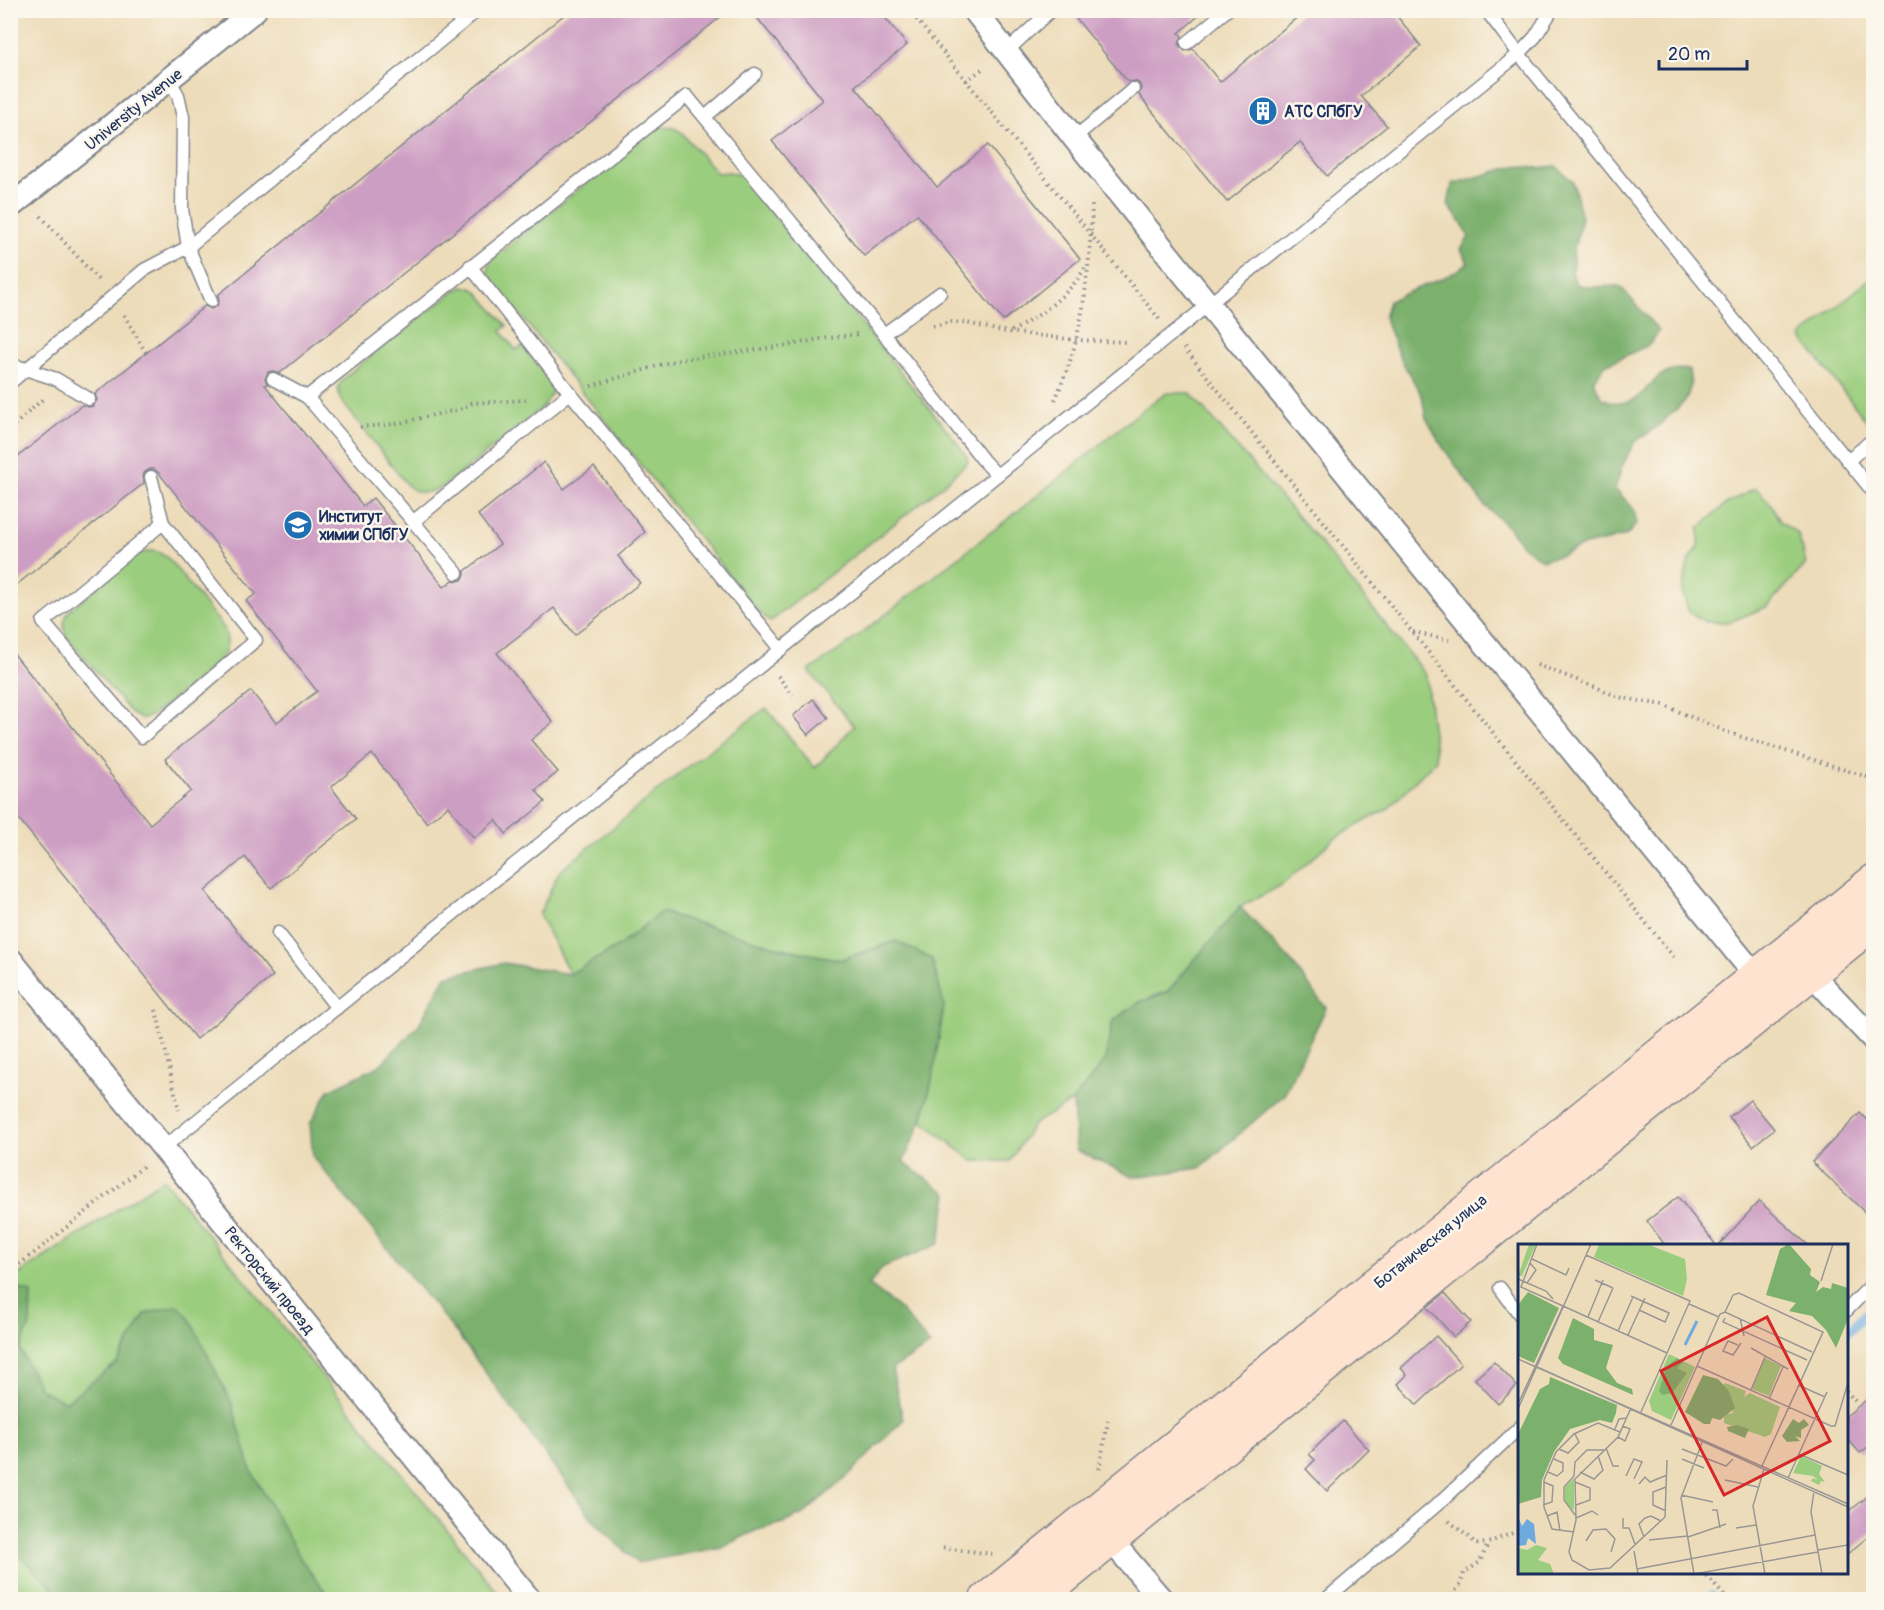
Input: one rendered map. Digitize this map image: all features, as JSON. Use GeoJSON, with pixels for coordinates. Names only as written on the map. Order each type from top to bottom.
{"type":"FeatureCollection","features":[{"type":"Feature","properties":{"kind":"street","name":"University Avenue"},"geometry":{"type":"LineString","coordinates":[[17,202],[255,10]]}},
{"type":"Feature","properties":{"kind":"street"},"geometry":{"type":"LineString","coordinates":[[974,10],[1208,304],[1766,988]]}},
{"type":"Feature","properties":{"kind":"street","name":"Ботаническая улица"},"geometry":{"type":"LineString","coordinates":[[986,1599],[1100,1528],[1800,961],[1874,881]]}},
{"type":"Feature","properties":{"kind":"street","name":"Ботаническая улица"},"geometry":{"type":"LineString","coordinates":[[1800,961],[1874,922]]}},
{"type":"Feature","properties":{"kind":"street","name":"Ректорский проезд"},"geometry":{"type":"LineString","coordinates":[[10,960],[530,1599]]}},
{"type":"Feature","properties":{"kind":"street"},"geometry":{"type":"LineString","coordinates":[[1800,961],[1874,1040]]}},
{"type":"Feature","properties":{"kind":"street"},"geometry":{"type":"LineString","coordinates":[[1100,1528],[1162,1599]]}},
{"type":"Feature","properties":{"kind":"street","name":"Ботаническая улица"},"geometry":{"type":"LineString","coordinates":[[1036,1599],[1100,1528]]}},
{"type":"Feature","properties":{"kind":"lane"},"geometry":{"type":"LineString","coordinates":[[10,383],[144,270],[188,247],[478,10]]}},
{"type":"Feature","properties":{"kind":"lane"},"geometry":{"type":"LineString","coordinates":[[1007,51],[1051,10]]}},
{"type":"Feature","properties":{"kind":"lane"},"geometry":{"type":"LineString","coordinates":[[1187,43],[1227,10]]}},
{"type":"Feature","properties":{"kind":"lane"},"geometry":{"type":"LineString","coordinates":[[1486,10],[1519,54],[1874,493]]}},
{"type":"Feature","properties":{"kind":"lane"},"geometry":{"type":"LineString","coordinates":[[163,1148],[1519,54],[1535,36],[1552,10]]}},
{"type":"Feature","properties":{"kind":"lane"},"geometry":{"type":"LineString","coordinates":[[705,117],[755,74]]}},
{"type":"Feature","properties":{"kind":"lane"},"geometry":{"type":"LineString","coordinates":[[169,79],[178,95],[183,117],[182,209],[188,247],[211,301]]}},
{"type":"Feature","properties":{"kind":"lane"},"geometry":{"type":"LineString","coordinates":[[1074,138],[1133,88]]}},
{"type":"Feature","properties":{"kind":"lane"},"geometry":{"type":"LineString","coordinates":[[307,397],[687,96],[884,334],[997,475]]}},
{"type":"Feature","properties":{"kind":"lane"},"geometry":{"type":"LineString","coordinates":[[470,266],[570,393],[781,649]]}},
{"type":"Feature","properties":{"kind":"lane"},"geometry":{"type":"LineString","coordinates":[[884,334],[940,293]]}},
{"type":"Feature","properties":{"kind":"lane"},"geometry":{"type":"LineString","coordinates":[[10,364],[56,379],[89,399]]}},
{"type":"Feature","properties":{"kind":"lane"},"geometry":{"type":"LineString","coordinates":[[273,379],[307,397],[457,573]]}},
{"type":"Feature","properties":{"kind":"lane"},"geometry":{"type":"LineString","coordinates":[[414,521],[570,393]]}},
{"type":"Feature","properties":{"kind":"lane"},"geometry":{"type":"LineString","coordinates":[[1848,461],[1874,438]]}},
{"type":"Feature","properties":{"kind":"lane"},"geometry":{"type":"LineString","coordinates":[[151,477],[163,523],[256,640],[142,736],[43,622],[163,523]]}},
{"type":"Feature","properties":{"kind":"lane"},"geometry":{"type":"LineString","coordinates":[[278,933],[337,1008]]}},
{"type":"Feature","properties":{"kind":"lane"},"geometry":{"type":"LineString","coordinates":[[1848,1309],[1874,1282]]}},
{"type":"Feature","properties":{"kind":"lane"},"geometry":{"type":"LineString","coordinates":[[1500,1288],[1518,1312]]}},
{"type":"Feature","properties":{"kind":"lane"},"geometry":{"type":"LineString","coordinates":[[1326,1599],[1430,1510],[1518,1429]]}},
{"type":"Feature","properties":{"kind":"path"},"geometry":{"type":"LineString","coordinates":[[909,10],[1675,959]]}},
{"type":"Feature","properties":{"kind":"path"},"geometry":{"type":"LineString","coordinates":[[1055,402],[1081,318],[1091,235],[1094,163]]}},
{"type":"Feature","properties":{"kind":"path"},"geometry":{"type":"LineString","coordinates":[[17,202],[113,296],[146,353]]}},
{"type":"Feature","properties":{"kind":"path"},"geometry":{"type":"LineString","coordinates":[[1011,332],[1063,295],[1078,280],[1087,265]]}},
{"type":"Feature","properties":{"kind":"path"},"geometry":{"type":"LineString","coordinates":[[332,427],[372,427],[461,409],[472,403],[548,400],[670,362],[858,334],[915,331],[951,322],[967,322],[1000,332],[1076,340],[1130,342],[1138,352],[1155,348]]}},
{"type":"Feature","properties":{"kind":"path"},"geometry":{"type":"LineString","coordinates":[[10,429],[48,395],[56,379]]}},
{"type":"Feature","properties":{"kind":"path"},"geometry":{"type":"LineString","coordinates":[[1528,662],[1618,697],[1663,705],[1732,734],[1874,779]]}},
{"type":"Feature","properties":{"kind":"path"},"geometry":{"type":"LineString","coordinates":[[156,1010],[183,1132]]}},
{"type":"Feature","properties":{"kind":"path"},"geometry":{"type":"LineString","coordinates":[[10,1272],[144,1166],[163,1148]]}},
{"type":"Feature","properties":{"kind":"path"},"geometry":{"type":"LineString","coordinates":[[1848,1393],[1855,1401]]}},
{"type":"Feature","properties":{"kind":"path"},"geometry":{"type":"LineString","coordinates":[[1098,1474],[1109,1417]]}},
{"type":"Feature","properties":{"kind":"path"},"geometry":{"type":"LineString","coordinates":[[1430,1510],[1451,1522],[1477,1544],[1488,1543],[1518,1531]]}},
{"type":"Feature","properties":{"kind":"path"},"geometry":{"type":"LineString","coordinates":[[1448,1599],[1460,1586],[1464,1573],[1480,1562],[1488,1543]]}},
{"type":"Feature","properties":{"kind":"path"},"geometry":{"type":"LineString","coordinates":[[943,1548],[996,1554]]}},
{"type":"Feature","properties":{"kind":"path"},"geometry":{"type":"LineString","coordinates":[[1705,1574],[1728,1599]]}},
{"type":"Feature","properties":{"kind":"green space"},"geometry":{"type":"Polygon","coordinates":[[[662,127],[674,128],[681,132],[717,173],[729,172],[743,176],[967,456],[968,462],[937,490],[770,622],[757,610],[488,275],[489,264],[494,258],[652,130],[662,127]]]}},
{"type":"Feature","properties":{"kind":"green space"},"geometry":{"type":"Polygon","coordinates":[[[1515,166],[1536,168],[1556,166],[1573,182],[1582,218],[1574,249],[1572,273],[1576,284],[1589,287],[1620,286],[1659,331],[1649,345],[1605,365],[1593,381],[1602,398],[1618,403],[1630,401],[1638,397],[1658,377],[1676,369],[1689,370],[1691,385],[1686,400],[1657,427],[1634,443],[1622,467],[1615,489],[1633,508],[1637,523],[1627,535],[1585,545],[1562,555],[1542,560],[1523,546],[1508,527],[1484,505],[1442,446],[1426,418],[1422,396],[1399,356],[1384,317],[1389,301],[1450,275],[1468,263],[1461,249],[1469,237],[1448,205],[1452,184],[1515,166]]]}},
{"type":"Feature","properties":{"kind":"green space"},"geometry":{"type":"Polygon","coordinates":[[[1873,276],[1874,424],[1871,427],[1801,337],[1873,276]]]}},
{"type":"Feature","properties":{"kind":"green space"},"geometry":{"type":"Polygon","coordinates":[[[462,287],[476,290],[507,326],[501,331],[516,350],[523,346],[548,378],[553,391],[542,408],[443,487],[429,492],[420,492],[407,485],[340,399],[338,387],[344,378],[358,366],[462,287]]]}},
{"type":"Feature","properties":{"kind":"green space"},"geometry":{"type":"Polygon","coordinates":[[[1167,393],[1190,393],[1317,539],[1426,675],[1436,760],[1389,808],[1335,838],[1282,885],[1240,907],[1168,991],[1138,1003],[1113,1021],[1105,1060],[1073,1101],[1033,1124],[1010,1161],[973,1161],[922,1121],[933,1075],[944,1005],[896,941],[840,960],[781,948],[661,912],[619,946],[570,974],[539,915],[559,872],[687,767],[766,708],[815,768],[854,726],[809,671],[845,646],[1032,500],[1147,406],[1167,393]]]}},
{"type":"Feature","properties":{"kind":"green space"},"geometry":{"type":"Polygon","coordinates":[[[1756,488],[1770,503],[1780,521],[1798,534],[1806,564],[1768,606],[1730,622],[1706,622],[1689,612],[1682,592],[1688,563],[1699,546],[1699,528],[1726,504],[1756,488]]]}},
{"type":"Feature","properties":{"kind":"green space"},"geometry":{"type":"Polygon","coordinates":[[[152,551],[168,558],[224,628],[227,644],[224,654],[214,667],[151,716],[141,719],[132,714],[66,636],[64,624],[72,608],[137,555],[152,551]]]}},
{"type":"Feature","properties":{"kind":"green space"},"geometry":{"type":"Polygon","coordinates":[[[1240,907],[1291,961],[1326,1008],[1284,1095],[1200,1168],[1133,1177],[1076,1150],[1073,1101],[1105,1060],[1113,1021],[1138,1003],[1168,991],[1240,907]]]}},
{"type":"Feature","properties":{"kind":"green space"},"geometry":{"type":"Polygon","coordinates":[[[661,912],[781,948],[840,960],[896,941],[932,959],[944,1005],[933,1075],[922,1121],[903,1162],[948,1194],[939,1244],[883,1267],[869,1285],[900,1309],[930,1345],[892,1369],[903,1420],[853,1471],[805,1513],[783,1523],[757,1530],[722,1547],[637,1563],[593,1520],[458,1335],[313,1157],[310,1124],[329,1090],[379,1066],[418,1026],[446,976],[504,963],[570,974],[619,946],[661,912]]]}},
{"type":"Feature","properties":{"kind":"green space"},"geometry":{"type":"Polygon","coordinates":[[[163,1179],[503,1599],[11,1599],[10,1280],[163,1179]]]}},
{"type":"Feature","properties":{"kind":"green space"},"geometry":{"type":"Polygon","coordinates":[[[11,1285],[31,1293],[30,1325],[20,1349],[40,1389],[65,1402],[117,1363],[145,1314],[178,1305],[191,1321],[232,1404],[251,1470],[302,1561],[331,1599],[64,1599],[11,1547],[11,1285]]]}},
{"type":"Feature","properties":{"kind":"building","name":"Институт химии СПбГУ"},"geometry":{"type":"Polygon","coordinates":[[[570,10],[729,10],[280,373],[268,372],[265,385],[363,506],[373,498],[444,587],[453,580],[462,580],[465,571],[500,544],[478,515],[544,462],[564,489],[594,467],[645,532],[618,556],[640,583],[575,635],[554,608],[497,653],[553,722],[531,740],[558,772],[536,790],[545,802],[506,834],[496,820],[474,838],[448,806],[427,823],[372,754],[331,787],[356,819],[271,888],[245,857],[205,891],[273,976],[196,1039],[10,808],[10,649],[150,824],[191,791],[165,759],[251,691],[276,723],[317,691],[246,601],[256,594],[154,469],[145,472],[144,483],[10,590],[10,463],[82,405],[93,406],[97,400],[95,394],[205,306],[211,309],[217,306],[218,295],[570,10]]]}},
{"type":"Feature","properties":{"kind":"building"},"geometry":{"type":"Polygon","coordinates":[[[751,10],[879,10],[907,45],[855,86],[937,187],[988,145],[1080,259],[1003,321],[917,214],[864,256],[772,141],[823,100],[751,10]]]}},
{"type":"Feature","properties":{"kind":"building","name":"АТС СПбГУ"},"geometry":{"type":"Polygon","coordinates":[[[1069,10],[1205,10],[1179,33],[1182,36],[1179,45],[1185,51],[1193,49],[1220,82],[1306,10],[1392,10],[1421,46],[1361,96],[1387,126],[1327,176],[1300,142],[1227,202],[1139,95],[1141,88],[1139,83],[1128,82],[1069,10]]]}},
{"type":"Feature","properties":{"kind":"building"},"geometry":{"type":"Polygon","coordinates":[[[813,699],[828,718],[808,735],[793,716],[813,699]]]}},
{"type":"Feature","properties":{"kind":"building"},"geometry":{"type":"Polygon","coordinates":[[[1750,1100],[1774,1129],[1753,1146],[1729,1117],[1750,1100]]]}},
{"type":"Feature","properties":{"kind":"building"},"geometry":{"type":"Polygon","coordinates":[[[1860,1113],[1874,1126],[1874,1221],[1812,1162],[1860,1113]]]}},
{"type":"Feature","properties":{"kind":"building"},"geometry":{"type":"Polygon","coordinates":[[[1678,1197],[1715,1244],[1664,1244],[1647,1221],[1678,1197]]]}},
{"type":"Feature","properties":{"kind":"building"},"geometry":{"type":"Polygon","coordinates":[[[1759,1201],[1807,1244],[1720,1244],[1759,1201]]]}},
{"type":"Feature","properties":{"kind":"building"},"geometry":{"type":"Polygon","coordinates":[[[1445,1293],[1471,1322],[1454,1337],[1427,1307],[1445,1293]]]}},
{"type":"Feature","properties":{"kind":"building"},"geometry":{"type":"Polygon","coordinates":[[[1436,1336],[1461,1364],[1417,1405],[1398,1384],[1407,1375],[1401,1368],[1436,1336]]]}},
{"type":"Feature","properties":{"kind":"building"},"geometry":{"type":"Polygon","coordinates":[[[1494,1362],[1517,1386],[1498,1404],[1475,1379],[1494,1362]]]}},
{"type":"Feature","properties":{"kind":"building"},"geometry":{"type":"Polygon","coordinates":[[[1874,1394],[1874,1442],[1860,1453],[1848,1439],[1848,1414],[1874,1394]]]}},
{"type":"Feature","properties":{"kind":"building"},"geometry":{"type":"Polygon","coordinates":[[[1343,1421],[1369,1450],[1327,1491],[1306,1469],[1315,1460],[1309,1454],[1343,1421]]]}},
{"type":"Feature","properties":{"kind":"building"},"geometry":{"type":"Polygon","coordinates":[[[1874,1491],[1874,1532],[1848,1553],[1848,1512],[1874,1491]]]}},
{"type":"Feature","properties":{"kind":"waterway"},"geometry":{"type":"LineString","coordinates":[[1848,1332],[1874,1305]]}},
{"type":"Feature","properties":{"kind":"waterway"},"geometry":{"type":"LineString","coordinates":[[1712,1595],[1716,1600]]}},
{"type":"Feature","properties":{"kind":"place","name":"АТС СПбГУ"},"geometry":{"type":"Point","coordinates":[1263,111]}},
{"type":"Feature","properties":{"kind":"place","name":"Институт химии СПбГУ"},"geometry":{"type":"Point","coordinates":[298,525]}}]}
